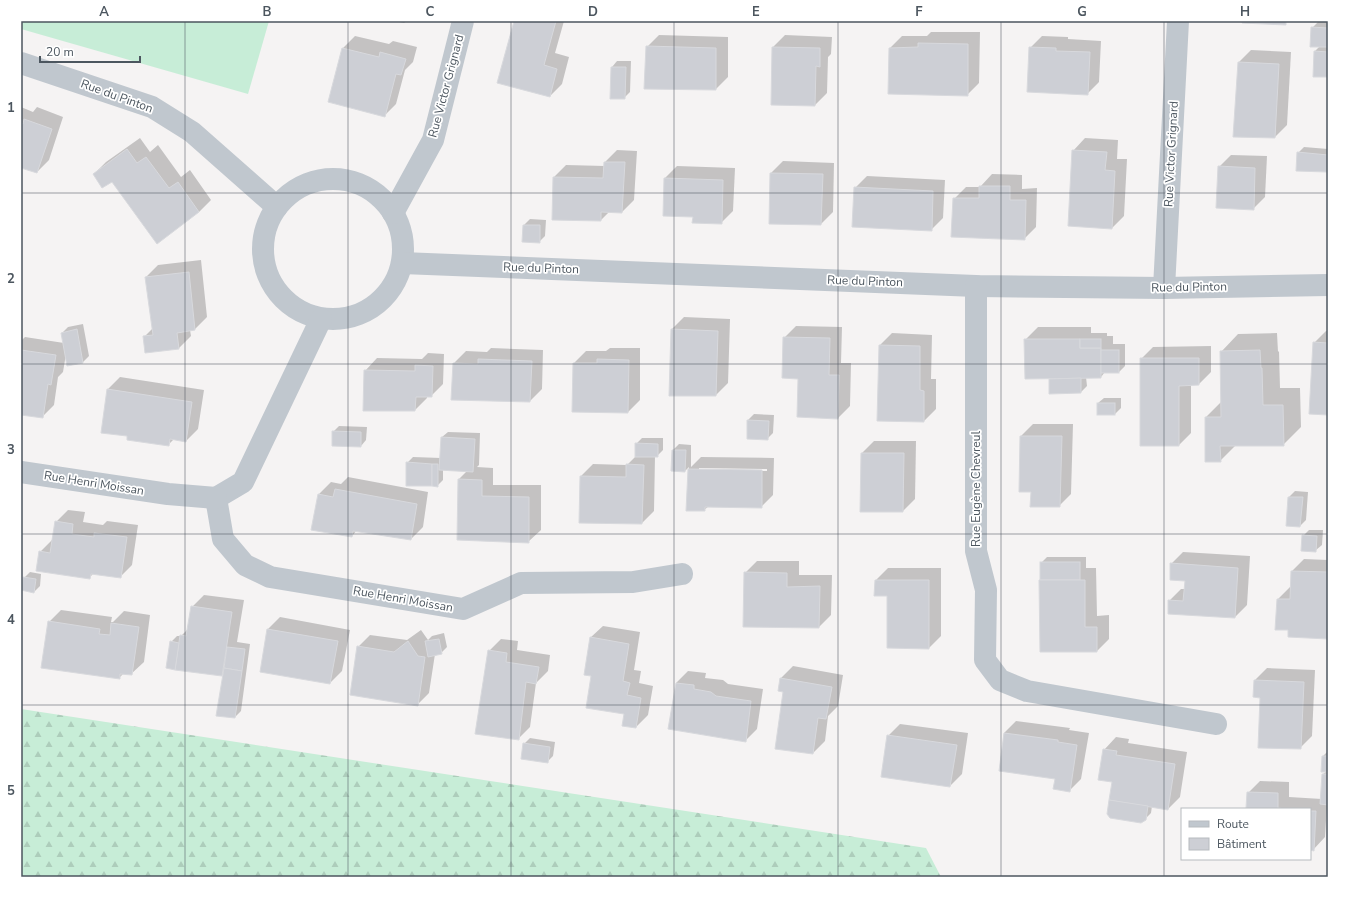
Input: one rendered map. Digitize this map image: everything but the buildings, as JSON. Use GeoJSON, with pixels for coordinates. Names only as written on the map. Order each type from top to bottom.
{"type":"FeatureCollection","features":[{"type":"Feature","properties":{"kind":"street","name":"Rue Victor Grignard"},"geometry":{"type":"LineString","coordinates":[[393,213],[433,140],[463,21]]}},
{"type":"Feature","properties":{"kind":"street","name":"Rue Victor Grignard"},"geometry":{"type":"LineString","coordinates":[[1164,288],[1178,21]]}},
{"type":"Feature","properties":{"kind":"street","name":"Rue du Pinton"},"geometry":{"type":"LineString","coordinates":[[21,63],[152,107],[192,132],[277,207]]}},
{"type":"Feature","properties":{"kind":"street"},"geometry":{"type":"LineString","coordinates":[[327,180],[347,180],[365,187],[381,198],[393,213],[401,228],[404,245],[402,263],[395,284],[380,302],[361,314],[338,319],[321,319],[294,308],[278,292],[267,272],[263,250],[267,227],[277,207],[291,193],[308,184],[327,180]]}},
{"type":"Feature","properties":{"kind":"street","name":"Rue du Pinton"},"geometry":{"type":"LineString","coordinates":[[402,263],[976,286],[1164,288],[1328,285]]}},
{"type":"Feature","properties":{"kind":"street","name":"Rue Eugène Chevreul"},"geometry":{"type":"LineString","coordinates":[[976,286],[976,551],[986,590],[985,660],[1000,680],[1027,691],[1216,724]]}},
{"type":"Feature","properties":{"kind":"street"},"geometry":{"type":"LineString","coordinates":[[216,498],[244,482],[321,319]]}},
{"type":"Feature","properties":{"kind":"street","name":"Rue Henri Moissan"},"geometry":{"type":"LineString","coordinates":[[21,472],[168,494],[216,498],[223,539],[245,565],[270,577],[463,610],[521,583],[633,582],[682,574]]}},
{"type":"Feature","properties":{"kind":"green space"},"geometry":{"type":"Polygon","coordinates":[[[21,21],[269,21],[248,94],[21,29],[21,21]]]}},
{"type":"Feature","properties":{"kind":"green space"},"geometry":{"type":"Polygon","coordinates":[[[21,709],[926,848],[941,877],[21,877],[21,709]]]}}]}
